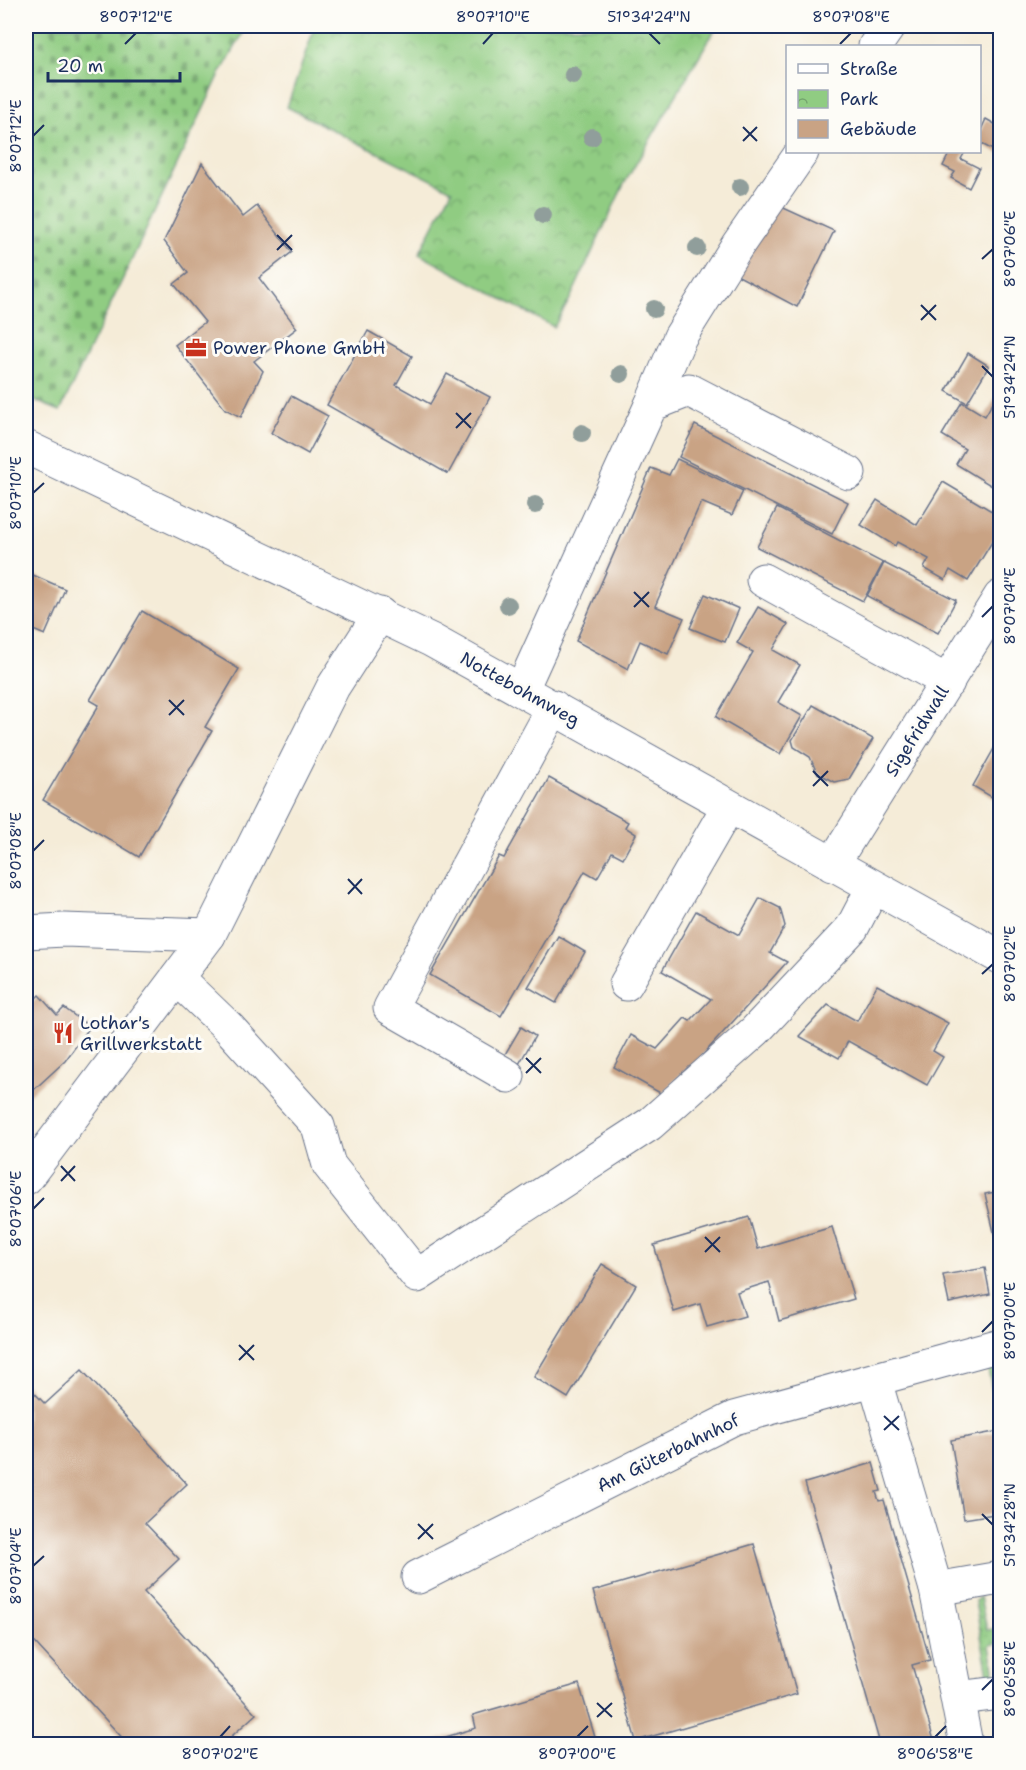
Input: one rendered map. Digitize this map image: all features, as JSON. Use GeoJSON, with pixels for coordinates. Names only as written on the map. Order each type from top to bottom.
{"type":"FeatureCollection","features":[{"type":"Feature","properties":{"kind":"street"},"geometry":{"type":"LineString","coordinates":[[876,45],[890,26]]}},
{"type":"Feature","properties":{"kind":"street"},"geometry":{"type":"LineString","coordinates":[[522,689],[680,337],[737,246],[801,153]]}},
{"type":"Feature","properties":{"kind":"street"},"geometry":{"type":"LineString","coordinates":[[651,405],[689,390],[849,473]]}},
{"type":"Feature","properties":{"kind":"street","name":"Nottebohmweg"},"geometry":{"type":"LineString","coordinates":[[26,447],[380,614],[522,689],[728,807],[1000,957]]}},
{"type":"Feature","properties":{"kind":"street"},"geometry":{"type":"LineString","coordinates":[[763,580],[948,682]]}},
{"type":"Feature","properties":{"kind":"street","name":"Sigefridwall"},"geometry":{"type":"LineString","coordinates":[[832,865],[948,682],[989,643],[1000,597]]}},
{"type":"Feature","properties":{"kind":"street"},"geometry":{"type":"LineString","coordinates":[[26,1178],[209,935],[333,687],[380,614]]}},
{"type":"Feature","properties":{"kind":"street"},"geometry":{"type":"LineString","coordinates":[[508,1076],[390,1008],[554,707]]}},
{"type":"Feature","properties":{"kind":"street"},"geometry":{"type":"LineString","coordinates":[[626,984],[728,807]]}},
{"type":"Feature","properties":{"kind":"street"},"geometry":{"type":"LineString","coordinates":[[177,978],[229,1028],[318,1126],[329,1165],[417,1276],[650,1124],[755,1031],[796,988],[852,928],[873,888]]}},
{"type":"Feature","properties":{"kind":"street"},"geometry":{"type":"LineString","coordinates":[[26,932],[64,930],[209,935]]}},
{"type":"Feature","properties":{"kind":"street","name":"Am Güterbahnhof"},"geometry":{"type":"LineString","coordinates":[[418,1577],[734,1418],[1000,1345]]}},
{"type":"Feature","properties":{"kind":"street"},"geometry":{"type":"LineString","coordinates":[[875,1381],[936,1589],[966,1744]]}},
{"type":"Feature","properties":{"kind":"street"},"geometry":{"type":"LineString","coordinates":[[936,1589],[1000,1578]]}},
{"type":"Feature","properties":{"kind":"street"},"geometry":{"type":"LineString","coordinates":[[958,1698],[1000,1693]]}},
{"type":"Feature","properties":{"kind":"green space"},"geometry":{"type":"Polygon","coordinates":[[[26,26],[247,26],[219,76],[60,411],[26,397],[26,26]]]}},
{"type":"Feature","properties":{"kind":"green space"},"geometry":{"type":"Polygon","coordinates":[[[315,26],[717,26],[624,184],[570,299],[554,327],[419,254],[452,190],[287,107],[315,26]]]}},
{"type":"Feature","properties":{"kind":"green space"},"geometry":{"type":"Polygon","coordinates":[[[1000,1365],[1000,1428],[988,1369],[1000,1365]]]}},
{"type":"Feature","properties":{"kind":"green space"},"geometry":{"type":"Polygon","coordinates":[[[980,1597],[987,1630],[1000,1628],[1000,1643],[990,1645],[995,1676],[991,1678],[988,1675],[975,1601],[980,1597]]]}},
{"type":"Feature","properties":{"kind":"building"},"geometry":{"type":"Polygon","coordinates":[[[986,119],[1000,127],[1000,154],[981,144],[981,130],[986,119]]]}},
{"type":"Feature","properties":{"kind":"building"},"geometry":{"type":"Polygon","coordinates":[[[950,153],[964,153],[961,159],[979,168],[969,188],[951,178],[955,172],[943,166],[950,153]]]}},
{"type":"Feature","properties":{"kind":"building"},"geometry":{"type":"Polygon","coordinates":[[[202,163],[243,217],[257,206],[292,252],[259,278],[297,328],[254,361],[263,371],[241,417],[225,409],[175,345],[205,322],[174,284],[188,273],[164,241],[202,163]]]}},
{"type":"Feature","properties":{"kind":"building"},"geometry":{"type":"Polygon","coordinates":[[[777,205],[834,231],[797,307],[733,273],[777,205]]]}},
{"type":"Feature","properties":{"kind":"building"},"geometry":{"type":"Polygon","coordinates":[[[368,331],[412,356],[396,385],[430,404],[447,374],[490,397],[448,474],[327,405],[368,331]]]}},
{"type":"Feature","properties":{"kind":"building"},"geometry":{"type":"Polygon","coordinates":[[[968,353],[989,366],[967,403],[946,391],[968,353]]]}},
{"type":"Feature","properties":{"kind":"building"},"geometry":{"type":"Polygon","coordinates":[[[1000,390],[1000,491],[956,464],[965,449],[942,435],[962,402],[985,416],[1000,390]]]}},
{"type":"Feature","properties":{"kind":"building"},"geometry":{"type":"Polygon","coordinates":[[[291,396],[328,416],[308,454],[271,433],[291,396]]]}},
{"type":"Feature","properties":{"kind":"building"},"geometry":{"type":"Polygon","coordinates":[[[695,425],[848,502],[832,534],[679,457],[695,425]]]}},
{"type":"Feature","properties":{"kind":"building"},"geometry":{"type":"Polygon","coordinates":[[[677,459],[743,491],[732,515],[701,502],[655,606],[684,618],[668,654],[640,641],[628,669],[576,641],[651,468],[669,475],[677,459]]]}},
{"type":"Feature","properties":{"kind":"building"},"geometry":{"type":"Polygon","coordinates":[[[943,482],[1000,516],[1000,529],[968,581],[950,570],[945,580],[924,568],[929,559],[897,542],[895,546],[861,525],[877,500],[917,525],[943,482]]]}},
{"type":"Feature","properties":{"kind":"building"},"geometry":{"type":"Polygon","coordinates":[[[777,508],[883,563],[863,601],[757,547],[777,508]]]}},
{"type":"Feature","properties":{"kind":"building"},"geometry":{"type":"Polygon","coordinates":[[[884,563],[956,600],[938,633],[867,596],[884,563]]]}},
{"type":"Feature","properties":{"kind":"building"},"geometry":{"type":"Polygon","coordinates":[[[26,572],[65,589],[45,635],[26,627],[26,572]]]}},
{"type":"Feature","properties":{"kind":"building"},"geometry":{"type":"Polygon","coordinates":[[[705,594],[739,609],[725,642],[690,628],[705,594]]]}},
{"type":"Feature","properties":{"kind":"building"},"geometry":{"type":"Polygon","coordinates":[[[758,607],[788,624],[773,650],[800,665],[778,702],[802,716],[780,754],[716,717],[753,652],[737,643],[758,607]]]}},
{"type":"Feature","properties":{"kind":"building"},"geometry":{"type":"Polygon","coordinates":[[[142,611],[239,669],[205,727],[212,731],[139,857],[43,800],[99,705],[90,700],[142,611]]]}},
{"type":"Feature","properties":{"kind":"building"},"geometry":{"type":"Polygon","coordinates":[[[813,705],[873,739],[849,779],[834,782],[817,773],[810,757],[794,747],[792,740],[813,705]]]}},
{"type":"Feature","properties":{"kind":"building"},"geometry":{"type":"Polygon","coordinates":[[[1000,738],[1000,802],[973,786],[1000,738]]]}},
{"type":"Feature","properties":{"kind":"building"},"geometry":{"type":"Polygon","coordinates":[[[549,778],[628,822],[625,827],[636,834],[623,858],[612,852],[597,878],[585,871],[501,1016],[430,975],[499,856],[504,858],[549,778]]]}},
{"type":"Feature","properties":{"kind":"building"},"geometry":{"type":"Polygon","coordinates":[[[760,898],[780,908],[785,926],[770,953],[787,962],[690,1069],[688,1067],[662,1094],[614,1067],[631,1035],[657,1049],[685,1018],[690,1021],[711,999],[662,971],[696,911],[739,935],[760,898]]]}},
{"type":"Feature","properties":{"kind":"building"},"geometry":{"type":"Polygon","coordinates":[[[558,936],[585,952],[556,1003],[528,987],[558,936]]]}},
{"type":"Feature","properties":{"kind":"building"},"geometry":{"type":"Polygon","coordinates":[[[877,985],[948,1023],[933,1051],[943,1057],[927,1085],[848,1041],[839,1058],[799,1036],[828,1005],[857,1021],[877,985]]]}},
{"type":"Feature","properties":{"kind":"building"},"geometry":{"type":"Polygon","coordinates":[[[39,995],[57,1015],[64,1008],[90,1027],[65,1061],[26,1097],[26,1008],[39,995]]]}},
{"type":"Feature","properties":{"kind":"building"},"geometry":{"type":"Polygon","coordinates":[[[521,1027],[535,1036],[519,1064],[504,1056],[521,1027]]]}},
{"type":"Feature","properties":{"kind":"building"},"geometry":{"type":"Polygon","coordinates":[[[1000,1191],[1000,1257],[985,1194],[1000,1191]]]}},
{"type":"Feature","properties":{"kind":"building"},"geometry":{"type":"Polygon","coordinates":[[[749,1217],[758,1249],[832,1227],[854,1299],[779,1321],[769,1282],[737,1292],[745,1316],[707,1327],[700,1304],[674,1312],[654,1245],[749,1217]]]}},
{"type":"Feature","properties":{"kind":"building"},"geometry":{"type":"Polygon","coordinates":[[[602,1264],[636,1285],[568,1398],[534,1377],[602,1264]]]}},
{"type":"Feature","properties":{"kind":"building"},"geometry":{"type":"Polygon","coordinates":[[[985,1268],[990,1294],[949,1303],[943,1275],[985,1268]]]}},
{"type":"Feature","properties":{"kind":"building"},"geometry":{"type":"Polygon","coordinates":[[[82,1370],[187,1484],[145,1523],[179,1559],[144,1592],[256,1714],[223,1744],[128,1744],[26,1633],[26,1384],[45,1404],[82,1370]]]}},
{"type":"Feature","properties":{"kind":"building"},"geometry":{"type":"Polygon","coordinates":[[[1000,1431],[1000,1513],[964,1519],[951,1440],[1000,1431]]]}},
{"type":"Feature","properties":{"kind":"building"},"geometry":{"type":"Polygon","coordinates":[[[873,1463],[881,1491],[876,1492],[879,1501],[884,1500],[930,1660],[912,1665],[935,1744],[880,1744],[805,1483],[873,1463]]]}},
{"type":"Feature","properties":{"kind":"building"},"geometry":{"type":"Polygon","coordinates":[[[754,1544],[797,1694],[636,1741],[593,1591],[754,1544]]]}},
{"type":"Feature","properties":{"kind":"building"},"geometry":{"type":"Polygon","coordinates":[[[579,1684],[597,1744],[422,1744],[476,1728],[473,1715],[579,1684]]]}},
{"type":"Feature","properties":{"kind":"place","name":"Power Phone GmbH"},"geometry":{"type":"Point","coordinates":[196,348]}},
{"type":"Feature","properties":{"kind":"place","name":"Lothar's Grillwerkstatt"},"geometry":{"type":"Point","coordinates":[63,1033]}}]}
